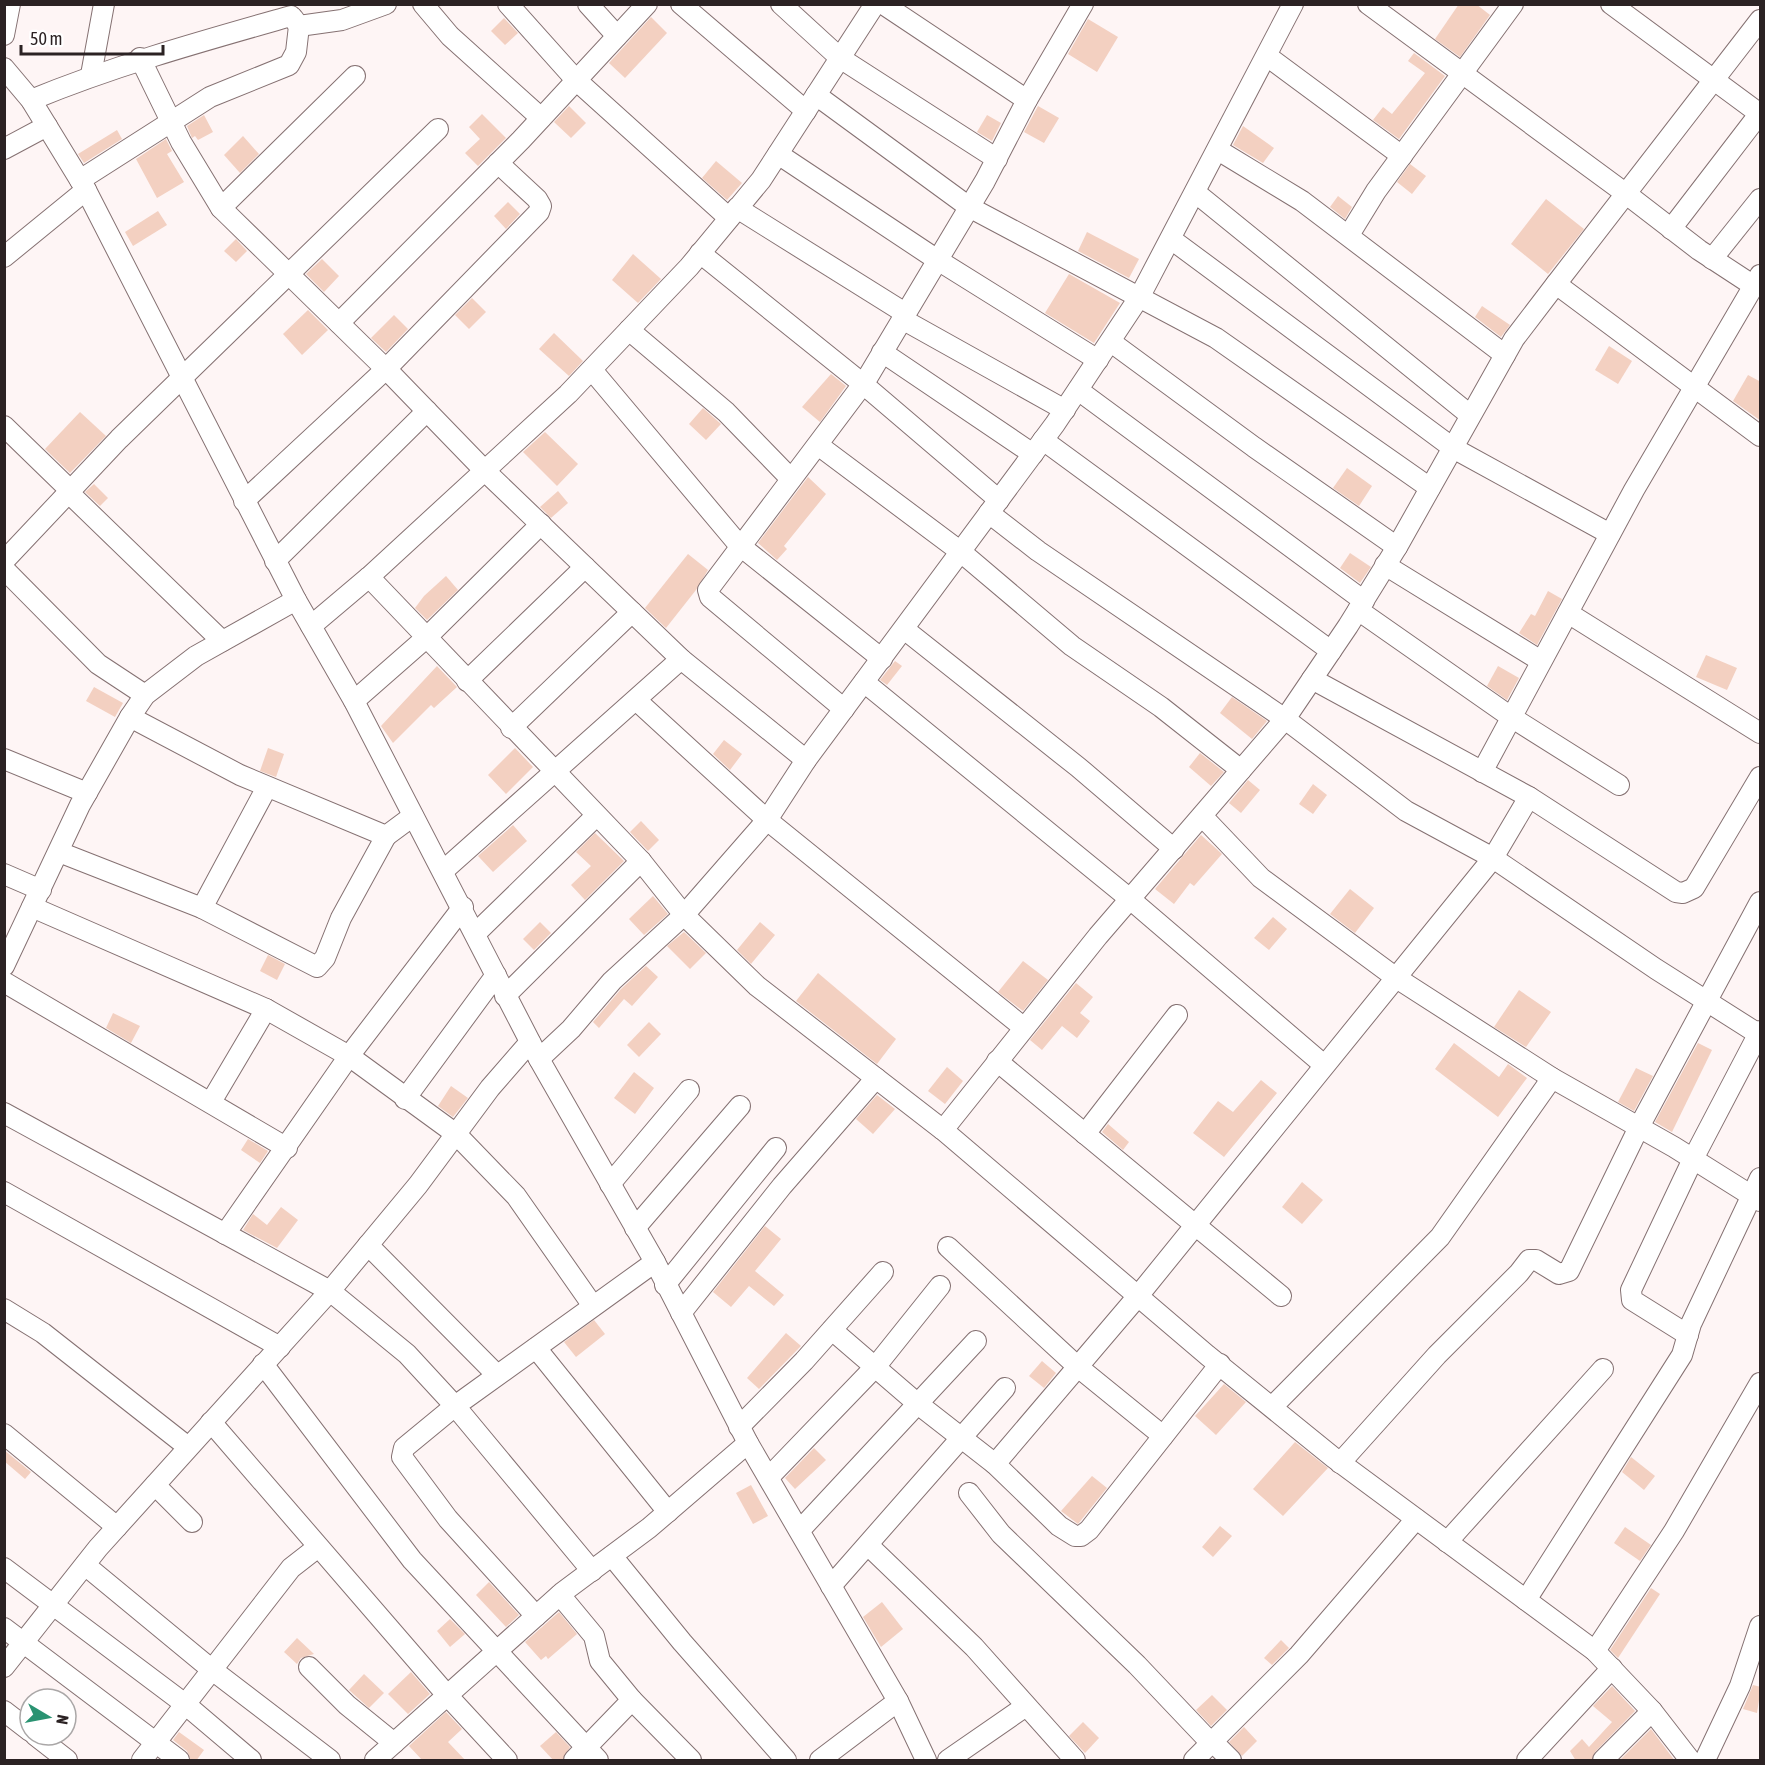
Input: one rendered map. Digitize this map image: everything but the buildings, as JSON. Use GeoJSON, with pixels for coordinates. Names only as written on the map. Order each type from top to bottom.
{"type":"FeatureCollection","features":[{"type":"Feature","properties":{"kind":"street"},"geometry":{"type":"LineString","coordinates":[[4,35],[10,4]]}},
{"type":"Feature","properties":{"kind":"street"},"geometry":{"type":"LineString","coordinates":[[92,75],[104,4]]}},
{"type":"Feature","properties":{"kind":"street"},"geometry":{"type":"LineString","coordinates":[[31,100],[140,58],[287,11],[342,20],[386,4]]}},
{"type":"Feature","properties":{"kind":"street"},"geometry":{"type":"LineString","coordinates":[[423,4],[450,36],[541,118]]}},
{"type":"Feature","properties":{"kind":"street"},"geometry":{"type":"LineString","coordinates":[[508,4],[576,80],[733,213],[903,316],[1065,410]]}},
{"type":"Feature","properties":{"kind":"street"},"geometry":{"type":"LineString","coordinates":[[588,4],[617,36]]}},
{"type":"Feature","properties":{"kind":"street"},"geometry":{"type":"LineString","coordinates":[[339,323],[498,163],[647,4]]}},
{"type":"Feature","properties":{"kind":"street"},"geometry":{"type":"LineString","coordinates":[[681,4],[811,103],[969,207],[1216,338],[1430,488]]}},
{"type":"Feature","properties":{"kind":"street"},"geometry":{"type":"LineString","coordinates":[[781,4],[840,58],[997,159]]}},
{"type":"Feature","properties":{"kind":"street"},"geometry":{"type":"LineString","coordinates":[[311,626],[369,577],[592,370],[700,253],[761,180],[875,4]]}},
{"type":"Feature","properties":{"kind":"street"},"geometry":{"type":"LineString","coordinates":[[883,4],[1027,100]]}},
{"type":"Feature","properties":{"kind":"street"},"geometry":{"type":"LineString","coordinates":[[844,709],[710,597],[708,590],[739,545],[863,384],[997,159],[1027,100],[1083,4]]}},
{"type":"Feature","properties":{"kind":"street"},"geometry":{"type":"LineString","coordinates":[[4,1667],[117,1527],[330,1291],[418,1185],[456,1134],[534,1050],[571,1029],[612,981],[684,915],[767,820],[806,759],[1038,447],[1111,342],[1172,239],[1293,4]]}},
{"type":"Feature","properties":{"kind":"street"},"geometry":{"type":"LineString","coordinates":[[1368,4],[1712,259],[1757,281],[1693,386],[1610,534],[1482,772]]}},
{"type":"Feature","properties":{"kind":"street"},"geometry":{"type":"LineString","coordinates":[[1349,235],[1376,191],[1513,4]]}},
{"type":"Feature","properties":{"kind":"street"},"geometry":{"type":"LineString","coordinates":[[1611,4],[1760,114],[1671,229]]}},
{"type":"Feature","properties":{"kind":"street"},"geometry":{"type":"LineString","coordinates":[[4,257],[83,185],[171,122],[210,97],[289,65],[296,52],[287,11]]}},
{"type":"Feature","properties":{"kind":"street"},"geometry":{"type":"LineString","coordinates":[[944,1130],[1023,1027],[1285,719],[1397,547],[1505,355],[1625,193],[1761,20]]}},
{"type":"Feature","properties":{"kind":"street"},"geometry":{"type":"LineString","coordinates":[[1267,56],[1402,156]]}},
{"type":"Feature","properties":{"kind":"street"},"geometry":{"type":"LineString","coordinates":[[140,58],[171,122],[221,208],[386,369],[485,471],[681,659],[806,759]]}},
{"type":"Feature","properties":{"kind":"street"},"geometry":{"type":"LineString","coordinates":[[4,68],[31,100],[83,185],[275,561],[354,701],[463,907],[505,996],[655,1262],[744,1435],[897,1701],[926,1761]]}},
{"type":"Feature","properties":{"kind":"street"},"geometry":{"type":"LineString","coordinates":[[221,208],[355,76]]}},
{"type":"Feature","properties":{"kind":"street"},"geometry":{"type":"LineString","coordinates":[[4,149],[46,126]]}},
{"type":"Feature","properties":{"kind":"street"},"geometry":{"type":"LineString","coordinates":[[4,561],[182,379],[438,129]]}},
{"type":"Feature","properties":{"kind":"street"},"geometry":{"type":"LineString","coordinates":[[1218,150],[1302,201],[1505,355]]}},
{"type":"Feature","properties":{"kind":"street"},"geometry":{"type":"LineString","coordinates":[[778,154],[936,259],[1098,360]]}},
{"type":"Feature","properties":{"kind":"street"},"geometry":{"type":"LineString","coordinates":[[244,501],[386,369],[539,212],[541,206],[537,200],[498,163]]}},
{"type":"Feature","properties":{"kind":"street"},"geometry":{"type":"LineString","coordinates":[[1196,193],[1470,416]]}},
{"type":"Feature","properties":{"kind":"street"},"geometry":{"type":"LineString","coordinates":[[1712,259],[1761,199]]}},
{"type":"Feature","properties":{"kind":"street"},"geometry":{"type":"LineString","coordinates":[[1172,239],[1453,448],[1610,534]]}},
{"type":"Feature","properties":{"kind":"street"},"geometry":{"type":"LineString","coordinates":[[700,253],[863,384],[1038,551],[1285,719],[1406,811],[1492,858],[1706,1000],[1760,1033],[1694,1159],[1631,1290],[1632,1300],[1688,1335]]}},
{"type":"Feature","properties":{"kind":"street"},"geometry":{"type":"LineString","coordinates":[[1556,284],[1761,436]]}},
{"type":"Feature","properties":{"kind":"street"},"geometry":{"type":"LineString","coordinates":[[630,330],[726,412],[791,479]]}},
{"type":"Feature","properties":{"kind":"street"},"geometry":{"type":"LineString","coordinates":[[1111,342],[1254,447],[1397,547]]}},
{"type":"Feature","properties":{"kind":"street"},"geometry":{"type":"LineString","coordinates":[[882,352],[1038,447],[1331,651]]}},
{"type":"Feature","properties":{"kind":"street"},"geometry":{"type":"LineString","coordinates":[[592,370],[739,545],[882,659]]}},
{"type":"Feature","properties":{"kind":"street"},"geometry":{"type":"LineString","coordinates":[[1078,390],[1511,717],[1619,785]]}},
{"type":"Feature","properties":{"kind":"street"},"geometry":{"type":"LineString","coordinates":[[275,561],[427,411]]}},
{"type":"Feature","properties":{"kind":"street"},"geometry":{"type":"LineString","coordinates":[[4,426],[222,641]]}},
{"type":"Feature","properties":{"kind":"street"},"geometry":{"type":"LineString","coordinates":[[818,445],[961,552],[1072,646],[1161,707],[1241,770]]}},
{"type":"Feature","properties":{"kind":"street"},"geometry":{"type":"LineString","coordinates":[[354,701],[427,638],[541,524]]}},
{"type":"Feature","properties":{"kind":"street"},"geometry":{"type":"LineString","coordinates":[[1385,565],[1541,662]]}},
{"type":"Feature","properties":{"kind":"street"},"geometry":{"type":"LineString","coordinates":[[467,681],[585,567]]}},
{"type":"Feature","properties":{"kind":"street"},"geometry":{"type":"LineString","coordinates":[[4,569],[98,664],[145,695]]}},
{"type":"Feature","properties":{"kind":"street"},"geometry":{"type":"LineString","coordinates":[[369,577],[511,728],[641,861],[684,915],[757,986],[944,1130],[1138,1296],[1340,1463],[1595,1651],[1652,1711],[1690,1761]]}},
{"type":"Feature","properties":{"kind":"street"},"geometry":{"type":"LineString","coordinates":[[4,966],[87,793],[145,695],[195,656],[296,600]]}},
{"type":"Feature","properties":{"kind":"street"},"geometry":{"type":"LineString","coordinates":[[511,728],[632,612]]}},
{"type":"Feature","properties":{"kind":"street"},"geometry":{"type":"LineString","coordinates":[[1568,613],[1761,733]]}},
{"type":"Feature","properties":{"kind":"street"},"geometry":{"type":"LineString","coordinates":[[904,629],[1078,767],[1174,849]]}},
{"type":"Feature","properties":{"kind":"street"},"geometry":{"type":"LineString","coordinates":[[443,871],[681,659]]}},
{"type":"Feature","properties":{"kind":"street"},"geometry":{"type":"LineString","coordinates":[[1312,679],[1529,797],[1677,892],[1683,893],[1694,888],[1761,777]]}},
{"type":"Feature","properties":{"kind":"street"},"geometry":{"type":"LineString","coordinates":[[864,682],[1130,899],[1324,1065]]}},
{"type":"Feature","properties":{"kind":"street"},"geometry":{"type":"LineString","coordinates":[[636,700],[767,820],[1023,1027]]}},
{"type":"Feature","properties":{"kind":"street"},"geometry":{"type":"LineString","coordinates":[[130,717],[267,787],[386,836]]}},
{"type":"Feature","properties":{"kind":"street"},"geometry":{"type":"LineString","coordinates":[[4,759],[87,793]]}},
{"type":"Feature","properties":{"kind":"street"},"geometry":{"type":"LineString","coordinates":[[202,908],[267,787]]}},
{"type":"Feature","properties":{"kind":"street"},"geometry":{"type":"LineString","coordinates":[[995,1464],[1138,1296],[1492,858],[1529,797]]}},
{"type":"Feature","properties":{"kind":"street"},"geometry":{"type":"LineString","coordinates":[[58,852],[202,908],[313,967],[320,966],[341,918],[386,836],[413,816]]}},
{"type":"Feature","properties":{"kind":"street"},"geometry":{"type":"LineString","coordinates":[[476,933],[596,816]]}},
{"type":"Feature","properties":{"kind":"street"},"geometry":{"type":"LineString","coordinates":[[1202,816],[1261,878],[1395,976],[1552,1078],[1694,1159],[1758,1191],[1688,1335],[1682,1354],[1526,1600]]}},
{"type":"Feature","properties":{"kind":"street"},"geometry":{"type":"LineString","coordinates":[[505,996],[641,861]]}},
{"type":"Feature","properties":{"kind":"street"},"geometry":{"type":"LineString","coordinates":[[4,874],[37,898],[266,1009],[349,1056],[456,1134],[516,1196],[593,1306]]}},
{"type":"Feature","properties":{"kind":"street"},"geometry":{"type":"LineString","coordinates":[[1340,1463],[1437,1355],[1519,1274],[1529,1260],[1536,1260],[1559,1274],[1569,1271],[1639,1127],[1761,902]]}},
{"type":"Feature","properties":{"kind":"street"},"geometry":{"type":"LineString","coordinates":[[225,1234],[349,1056],[463,907]]}},
{"type":"Feature","properties":{"kind":"street"},"geometry":{"type":"LineString","coordinates":[[405,1099],[496,975]]}},
{"type":"Feature","properties":{"kind":"street"},"geometry":{"type":"LineString","coordinates":[[4,982],[287,1148]]}},
{"type":"Feature","properties":{"kind":"street"},"geometry":{"type":"LineString","coordinates":[[211,1102],[266,1009]]}},
{"type":"Feature","properties":{"kind":"street"},"geometry":{"type":"LineString","coordinates":[[1085,1134],[1177,1015]]}},
{"type":"Feature","properties":{"kind":"street"},"geometry":{"type":"LineString","coordinates":[[997,1061],[1281,1296]]}},
{"type":"Feature","properties":{"kind":"street"},"geometry":{"type":"LineString","coordinates":[[681,1313],[782,1186],[876,1078]]}},
{"type":"Feature","properties":{"kind":"street"},"geometry":{"type":"LineString","coordinates":[[1272,1407],[1440,1237],[1552,1078]]}},
{"type":"Feature","properties":{"kind":"street"},"geometry":{"type":"LineString","coordinates":[[610,1184],[689,1090]]}},
{"type":"Feature","properties":{"kind":"street"},"geometry":{"type":"LineString","coordinates":[[635,1228],[740,1106]]}},
{"type":"Feature","properties":{"kind":"street"},"geometry":{"type":"LineString","coordinates":[[4,1113],[330,1291],[407,1354],[455,1406],[591,1571]]}},
{"type":"Feature","properties":{"kind":"street"},"geometry":{"type":"LineString","coordinates":[[665,1285],[776,1148]]}},
{"type":"Feature","properties":{"kind":"street"},"geometry":{"type":"LineString","coordinates":[[4,1192],[279,1347]]}},
{"type":"Feature","properties":{"kind":"street"},"geometry":{"type":"LineString","coordinates":[[368,1245],[497,1376]]}},
{"type":"Feature","properties":{"kind":"street"},"geometry":{"type":"LineString","coordinates":[[948,1247],[1078,1367],[1163,1436]]}},
{"type":"Feature","properties":{"kind":"street"},"geometry":{"type":"LineString","coordinates":[[536,1616],[448,1519],[402,1457],[404,1448],[455,1406],[655,1262]]}},
{"type":"Feature","properties":{"kind":"street"},"geometry":{"type":"LineString","coordinates":[[375,1761],[446,1694],[499,1651],[560,1595],[668,1512],[744,1435],[770,1398],[883,1272]]}},
{"type":"Feature","properties":{"kind":"street"},"geometry":{"type":"LineString","coordinates":[[769,1477],[876,1366],[940,1286]]}},
{"type":"Feature","properties":{"kind":"street"},"geometry":{"type":"LineString","coordinates":[[4,1309],[43,1334],[188,1447]]}},
{"type":"Feature","properties":{"kind":"street"},"geometry":{"type":"LineString","coordinates":[[832,1330],[918,1404],[995,1464],[1059,1526],[1075,1536],[1081,1536],[1089,1530],[1220,1364]]}},
{"type":"Feature","properties":{"kind":"street"},"geometry":{"type":"LineString","coordinates":[[800,1530],[976,1341]]}},
{"type":"Feature","properties":{"kind":"street"},"geometry":{"type":"LineString","coordinates":[[536,1347],[668,1512]]}},
{"type":"Feature","properties":{"kind":"street"},"geometry":{"type":"LineString","coordinates":[[263,1364],[412,1560],[499,1651],[587,1756],[632,1700]]}},
{"type":"Feature","properties":{"kind":"street"},"geometry":{"type":"LineString","coordinates":[[1447,1542],[1603,1369]]}},
{"type":"Feature","properties":{"kind":"street"},"geometry":{"type":"LineString","coordinates":[[1595,1651],[1674,1531],[1761,1383]]}},
{"type":"Feature","properties":{"kind":"street"},"geometry":{"type":"LineString","coordinates":[[831,1586],[869,1546],[1005,1388]]}},
{"type":"Feature","properties":{"kind":"street"},"geometry":{"type":"LineString","coordinates":[[211,1422],[446,1694],[507,1761]]}},
{"type":"Feature","properties":{"kind":"street"},"geometry":{"type":"LineString","coordinates":[[4,1434],[117,1527]]}},
{"type":"Feature","properties":{"kind":"street"},"geometry":{"type":"LineString","coordinates":[[154,1485],[192,1522]]}},
{"type":"Feature","properties":{"kind":"street"},"geometry":{"type":"LineString","coordinates":[[969,1493],[1000,1534],[1137,1665],[1231,1761]]}},
{"type":"Feature","properties":{"kind":"street"},"geometry":{"type":"LineString","coordinates":[[1194,1761],[1299,1655],[1416,1519]]}},
{"type":"Feature","properties":{"kind":"street"},"geometry":{"type":"LineString","coordinates":[[869,1546],[974,1647],[1075,1761]]}},
{"type":"Feature","properties":{"kind":"street"},"geometry":{"type":"LineString","coordinates":[[142,1761],[291,1568],[318,1547]]}},
{"type":"Feature","properties":{"kind":"street"},"geometry":{"type":"LineString","coordinates":[[612,1556],[682,1642],[786,1761]]}},
{"type":"Feature","properties":{"kind":"street"},"geometry":{"type":"LineString","coordinates":[[85,1565],[211,1669],[330,1761]]}},
{"type":"Feature","properties":{"kind":"street"},"geometry":{"type":"LineString","coordinates":[[4,1568],[55,1604],[185,1704],[251,1761]]}},
{"type":"Feature","properties":{"kind":"street"},"geometry":{"type":"LineString","coordinates":[[560,1595],[590,1630],[600,1661],[632,1700],[691,1761]]}},
{"type":"Feature","properties":{"kind":"street"},"geometry":{"type":"LineString","coordinates":[[1705,1761],[1740,1686],[1761,1626]]}},
{"type":"Feature","properties":{"kind":"street"},"geometry":{"type":"LineString","coordinates":[[4,1628],[179,1761]]}},
{"type":"Feature","properties":{"kind":"street"},"geometry":{"type":"LineString","coordinates":[[309,1666],[347,1705],[394,1743]]}},
{"type":"Feature","properties":{"kind":"street"},"geometry":{"type":"LineString","coordinates":[[1527,1761],[1612,1668]]}},
{"type":"Feature","properties":{"kind":"street"},"geometry":{"type":"LineString","coordinates":[[820,1761],[897,1701]]}},
{"type":"Feature","properties":{"kind":"street"},"geometry":{"type":"LineString","coordinates":[[948,1761],[1026,1706]]}},
{"type":"Feature","properties":{"kind":"street"},"geometry":{"type":"LineString","coordinates":[[4,1711],[18,1722]]}},
{"type":"Feature","properties":{"kind":"street"},"geometry":{"type":"LineString","coordinates":[[1603,1761],[1652,1711]]}},
{"type":"Feature","properties":{"kind":"street"},"geometry":{"type":"LineString","coordinates":[[50,1747],[68,1761]]}}]}
